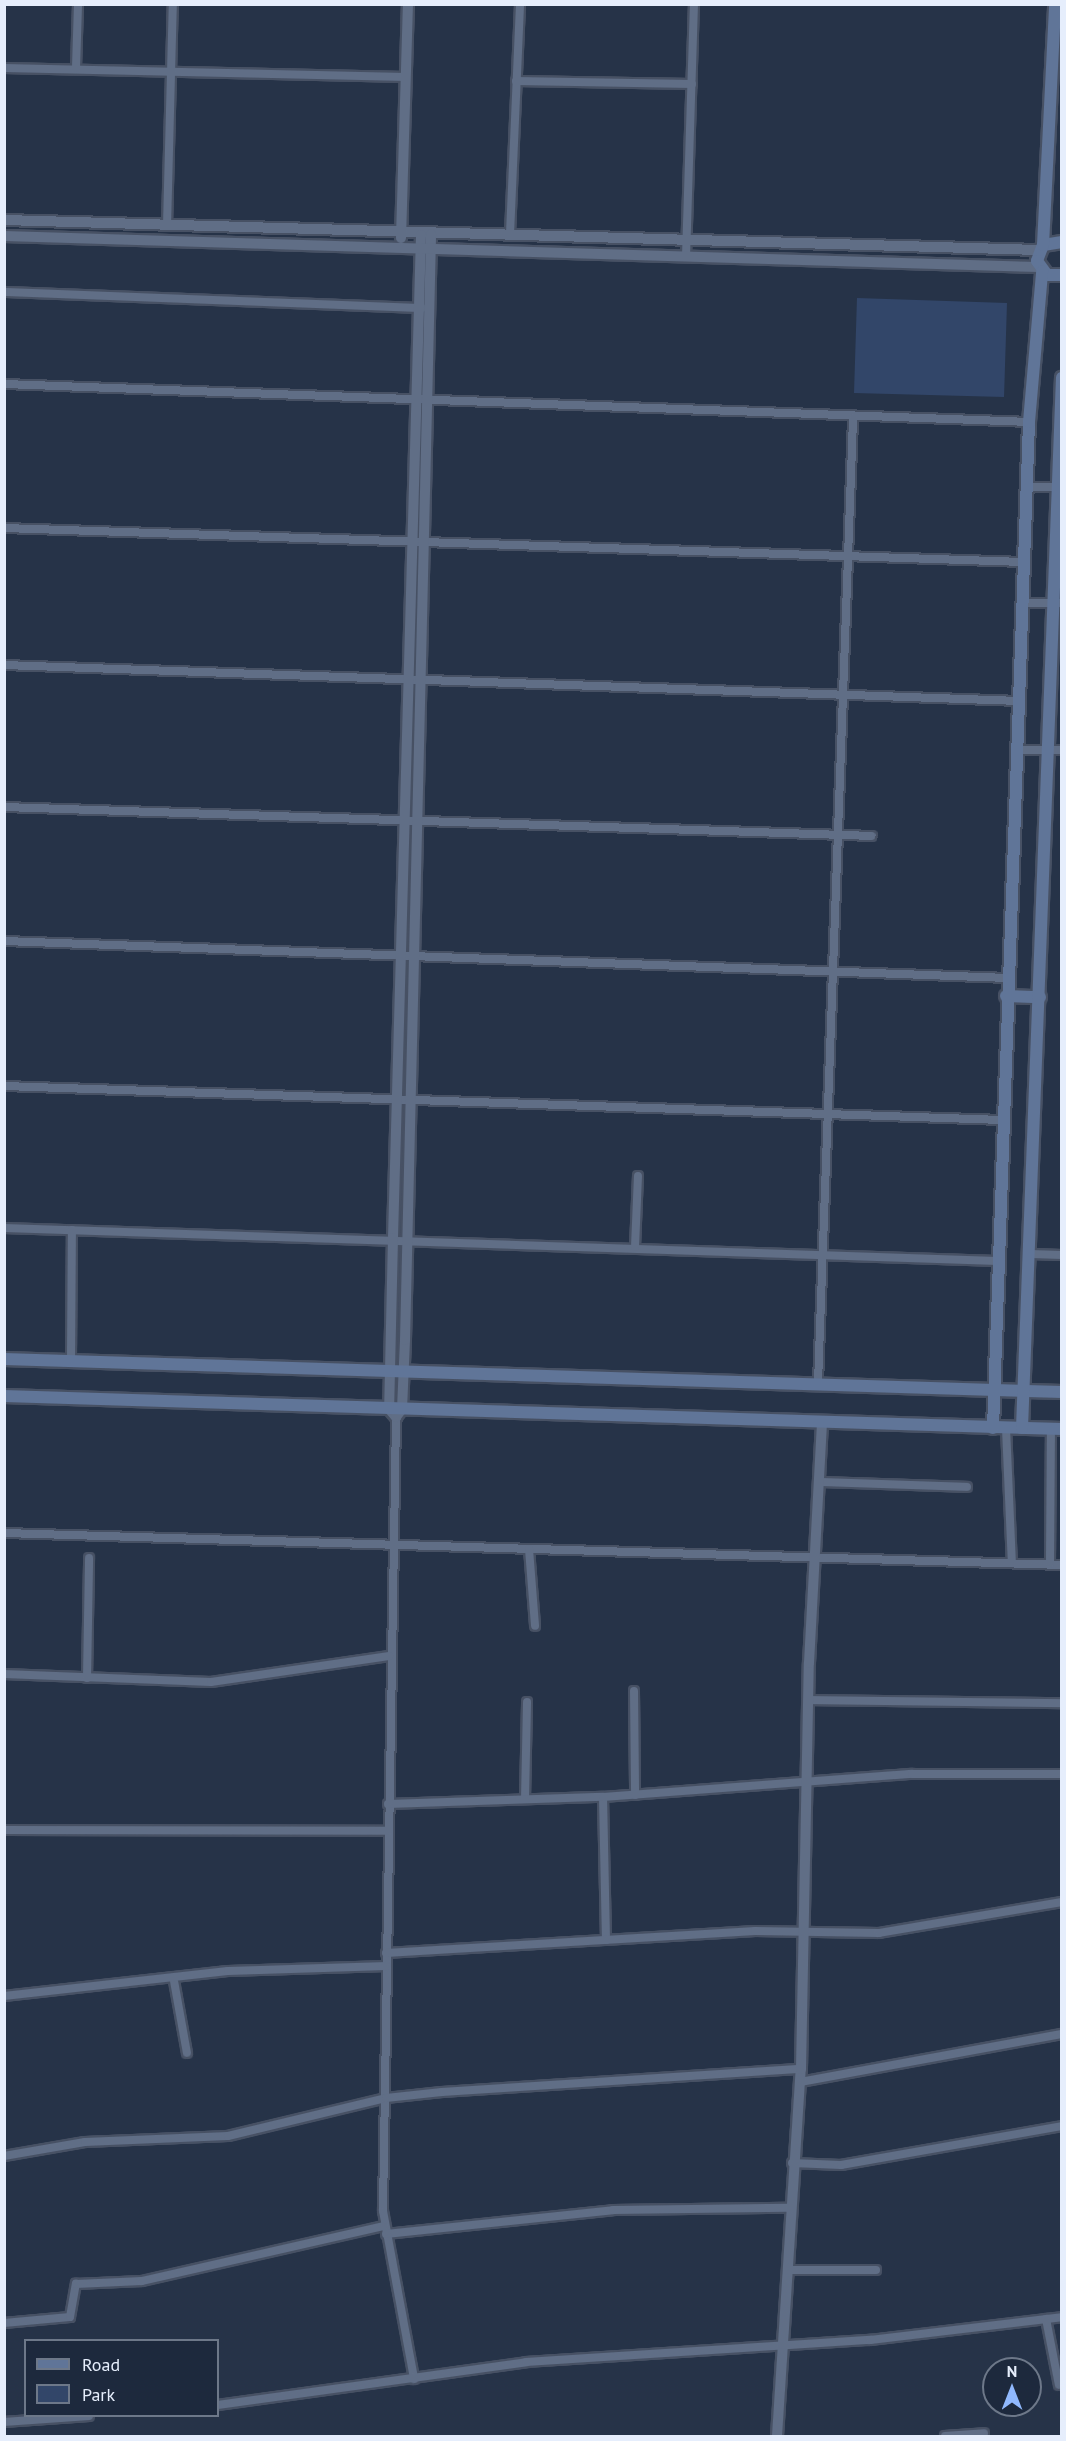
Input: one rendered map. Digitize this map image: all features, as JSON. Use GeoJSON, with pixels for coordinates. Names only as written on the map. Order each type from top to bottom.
{"type":"FeatureCollection","features":[{"type":"Feature","properties":{"kind":"main road"},"geometry":{"type":"LineString","coordinates":[[1000,1428],[994,1390],[1001,1120],[1029,422],[1040,269],[1054,4]]}},
{"type":"Feature","properties":{"kind":"main road"},"geometry":{"type":"LineString","coordinates":[[1041,247],[1062,242]]}},
{"type":"Feature","properties":{"kind":"main road"},"geometry":{"type":"LineString","coordinates":[[1040,269],[1062,275]]}},
{"type":"Feature","properties":{"kind":"main road"},"geometry":{"type":"LineString","coordinates":[[1022,1428],[1040,998],[1055,750],[1062,378]]}},
{"type":"Feature","properties":{"kind":"main road"},"geometry":{"type":"LineString","coordinates":[[1006,996],[1040,998]]}},
{"type":"Feature","properties":{"kind":"main road"},"geometry":{"type":"LineString","coordinates":[[4,1359],[397,1368],[1062,1392]]}},
{"type":"Feature","properties":{"kind":"main road"},"geometry":{"type":"LineString","coordinates":[[4,1396],[396,1412],[1057,1429]]}},
{"type":"Feature","properties":{"kind":"street"},"geometry":{"type":"LineString","coordinates":[[76,68],[78,4]]}},
{"type":"Feature","properties":{"kind":"street"},"geometry":{"type":"LineString","coordinates":[[167,226],[173,4]]}},
{"type":"Feature","properties":{"kind":"street"},"geometry":{"type":"LineString","coordinates":[[400,249],[408,4]]}},
{"type":"Feature","properties":{"kind":"street"},"geometry":{"type":"LineString","coordinates":[[510,234],[520,4]]}},
{"type":"Feature","properties":{"kind":"street"},"geometry":{"type":"LineString","coordinates":[[686,257],[694,4]]}},
{"type":"Feature","properties":{"kind":"street"},"geometry":{"type":"LineString","coordinates":[[4,68],[406,77]]}},
{"type":"Feature","properties":{"kind":"street"},"geometry":{"type":"LineString","coordinates":[[516,81],[692,84]]}},
{"type":"Feature","properties":{"kind":"street"},"geometry":{"type":"LineString","coordinates":[[4,220],[426,234],[1041,247]]}},
{"type":"Feature","properties":{"kind":"street"},"geometry":{"type":"LineString","coordinates":[[414,2379],[385,2230],[386,1953],[392,1544],[397,1368],[406,1238],[429,399],[426,234]]}},
{"type":"Feature","properties":{"kind":"street"},"geometry":{"type":"LineString","coordinates":[[4,236],[1040,269]]}},
{"type":"Feature","properties":{"kind":"street"},"geometry":{"type":"LineString","coordinates":[[397,1368],[393,1238],[396,1098],[416,399],[427,250]]}},
{"type":"Feature","properties":{"kind":"street"},"geometry":{"type":"LineString","coordinates":[[4,292],[422,308]]}},
{"type":"Feature","properties":{"kind":"street"},"geometry":{"type":"LineString","coordinates":[[4,384],[429,399],[853,418],[1029,422]]}},
{"type":"Feature","properties":{"kind":"street"},"geometry":{"type":"LineString","coordinates":[[818,1383],[853,418]]}},
{"type":"Feature","properties":{"kind":"street"},"geometry":{"type":"LineString","coordinates":[[1028,487],[1060,487]]}},
{"type":"Feature","properties":{"kind":"street"},"geometry":{"type":"LineString","coordinates":[[4,528],[849,554],[1024,562]]}},
{"type":"Feature","properties":{"kind":"street"},"geometry":{"type":"LineString","coordinates":[[1023,603],[1058,603]]}},
{"type":"Feature","properties":{"kind":"street"},"geometry":{"type":"LineString","coordinates":[[4,665],[1019,701]]}},
{"type":"Feature","properties":{"kind":"street"},"geometry":{"type":"LineString","coordinates":[[1017,750],[1055,750]]}},
{"type":"Feature","properties":{"kind":"street"},"geometry":{"type":"LineString","coordinates":[[4,807],[872,836]]}},
{"type":"Feature","properties":{"kind":"street"},"geometry":{"type":"LineString","coordinates":[[4,941],[1007,978]]}},
{"type":"Feature","properties":{"kind":"street"},"geometry":{"type":"LineString","coordinates":[[4,1086],[409,1098],[1001,1120]]}},
{"type":"Feature","properties":{"kind":"street"},"geometry":{"type":"LineString","coordinates":[[635,1247],[638,1176]]}},
{"type":"Feature","properties":{"kind":"street"},"geometry":{"type":"LineString","coordinates":[[4,1228],[406,1238],[997,1261]]}},
{"type":"Feature","properties":{"kind":"street"},"geometry":{"type":"LineString","coordinates":[[71,1360],[72,1230]]}},
{"type":"Feature","properties":{"kind":"street"},"geometry":{"type":"LineString","coordinates":[[1030,1254],[1062,1255]]}},
{"type":"Feature","properties":{"kind":"street"},"geometry":{"type":"LineString","coordinates":[[777,2436],[788,2271],[788,2208],[801,2069],[808,1700],[822,1424]]}},
{"type":"Feature","properties":{"kind":"street"},"geometry":{"type":"LineString","coordinates":[[1000,1428],[1012,1563]]}},
{"type":"Feature","properties":{"kind":"street"},"geometry":{"type":"LineString","coordinates":[[1050,1564],[1057,1429]]}},
{"type":"Feature","properties":{"kind":"street"},"geometry":{"type":"LineString","coordinates":[[819,1482],[967,1487]]}},
{"type":"Feature","properties":{"kind":"street"},"geometry":{"type":"LineString","coordinates":[[4,1533],[814,1559],[1062,1564]]}},
{"type":"Feature","properties":{"kind":"street"},"geometry":{"type":"LineString","coordinates":[[529,1549],[535,1626]]}},
{"type":"Feature","properties":{"kind":"street"},"geometry":{"type":"LineString","coordinates":[[87,1678],[89,1558]]}},
{"type":"Feature","properties":{"kind":"street"},"geometry":{"type":"LineString","coordinates":[[4,1674],[87,1678],[248,1680],[389,1656]]}},
{"type":"Feature","properties":{"kind":"street"},"geometry":{"type":"LineString","coordinates":[[634,1691],[635,1796]]}},
{"type":"Feature","properties":{"kind":"street"},"geometry":{"type":"LineString","coordinates":[[808,1700],[1062,1703]]}},
{"type":"Feature","properties":{"kind":"street"},"geometry":{"type":"LineString","coordinates":[[525,1799],[527,1702]]}},
{"type":"Feature","properties":{"kind":"street"},"geometry":{"type":"LineString","coordinates":[[388,1804],[635,1796],[806,1785],[912,1774],[1062,1774]]}},
{"type":"Feature","properties":{"kind":"street"},"geometry":{"type":"LineString","coordinates":[[603,1797],[606,1940]]}},
{"type":"Feature","properties":{"kind":"street"},"geometry":{"type":"LineString","coordinates":[[4,1830],[388,1831]]}},
{"type":"Feature","properties":{"kind":"street"},"geometry":{"type":"LineString","coordinates":[[386,1953],[606,1940],[802,1932],[879,1933],[1062,1902]]}},
{"type":"Feature","properties":{"kind":"street"},"geometry":{"type":"LineString","coordinates":[[4,1996],[174,1981],[228,1971],[387,1966]]}},
{"type":"Feature","properties":{"kind":"street"},"geometry":{"type":"LineString","coordinates":[[174,1981],[187,2053]]}},
{"type":"Feature","properties":{"kind":"street"},"geometry":{"type":"LineString","coordinates":[[800,2082],[1062,2034]]}},
{"type":"Feature","properties":{"kind":"street"},"geometry":{"type":"LineString","coordinates":[[4,2156],[85,2142],[228,2136],[386,2098],[801,2069]]}},
{"type":"Feature","properties":{"kind":"street"},"geometry":{"type":"LineString","coordinates":[[792,2163],[841,2164],[1062,2126]]}},
{"type":"Feature","properties":{"kind":"street"},"geometry":{"type":"LineString","coordinates":[[4,2323],[70,2318],[76,2284],[142,2281],[385,2230],[613,2210],[788,2208]]}},
{"type":"Feature","properties":{"kind":"street"},"geometry":{"type":"LineString","coordinates":[[788,2271],[876,2270]]}},
{"type":"Feature","properties":{"kind":"street"},"geometry":{"type":"LineString","coordinates":[[219,2405],[526,2362],[783,2341],[882,2339],[1062,2317]]}},
{"type":"Feature","properties":{"kind":"street"},"geometry":{"type":"LineString","coordinates":[[1046,2319],[1059,2385]]}},
{"type":"Feature","properties":{"kind":"street"},"geometry":{"type":"LineString","coordinates":[[4,2422],[65,2417]]}},
{"type":"Feature","properties":{"kind":"street"},"geometry":{"type":"LineString","coordinates":[[945,2436],[984,2433]]}},
{"type":"Feature","properties":{"kind":"green space"},"geometry":{"type":"Polygon","coordinates":[[[857,298],[1007,303],[1004,397],[854,393],[857,298]]]}}]}
